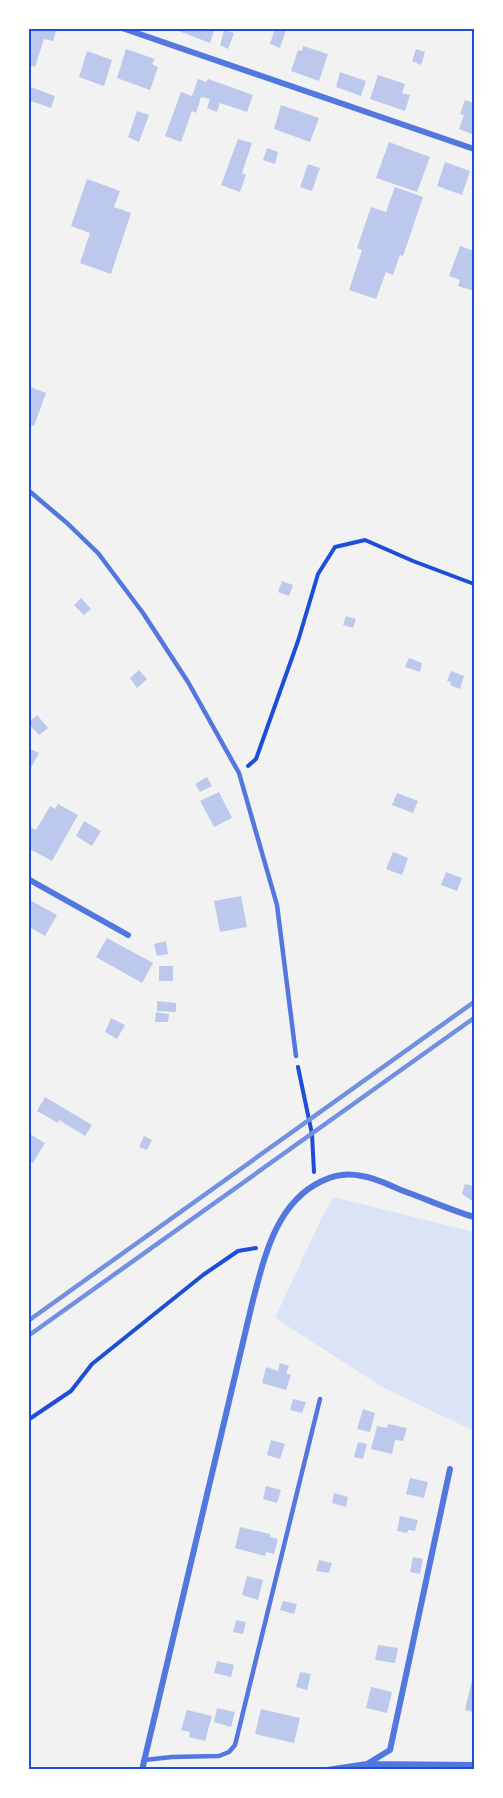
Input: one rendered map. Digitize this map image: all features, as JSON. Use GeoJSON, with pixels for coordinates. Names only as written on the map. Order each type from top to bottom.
{"type":"FeatureCollection","features":[{"type":"Feature","properties":{"kind":"street"},"geometry":{"type":"LineString","coordinates":[[122,28],[474,149]]}},
{"type":"Feature","properties":{"kind":"street"},"geometry":{"type":"LineString","coordinates":[[28,879],[128,935]]}},
{"type":"Feature","properties":{"kind":"street"},"geometry":{"type":"LineString","coordinates":[[142,1770],[252,1304],[269,1246],[288,1208],[304,1191],[315,1184],[340,1175],[363,1176],[474,1217]]}},
{"type":"Feature","properties":{"kind":"street"},"geometry":{"type":"LineString","coordinates":[[368,1764],[390,1750],[450,1469]]}},
{"type":"Feature","properties":{"kind":"street"},"geometry":{"type":"LineString","coordinates":[[327,1770],[368,1764],[474,1765]]}},
{"type":"Feature","properties":{"kind":"lane"},"geometry":{"type":"LineString","coordinates":[[28,490],[98,553],[143,613],[188,682],[239,773],[277,905],[296,1056]]}},
{"type":"Feature","properties":{"kind":"lane"},"geometry":{"type":"LineString","coordinates":[[144,1760],[219,1756],[229,1752],[235,1745],[320,1399]]}},
{"type":"Feature","properties":{"kind":"path"},"geometry":{"type":"LineString","coordinates":[[239,773],[256,759],[298,641],[318,574],[335,547],[366,540],[474,584]]}},
{"type":"Feature","properties":{"kind":"path"},"geometry":{"type":"LineString","coordinates":[[296,1056],[312,1134],[315,1184]]}},
{"type":"Feature","properties":{"kind":"path"},"geometry":{"type":"LineString","coordinates":[[28,1420],[71,1391],[92,1364],[203,1275],[238,1251],[269,1246]]}},
{"type":"Feature","properties":{"kind":"shaded area"},"geometry":{"type":"Polygon","coordinates":[[[334,1197],[474,1232],[474,1431],[384,1388],[275,1318],[322,1217],[334,1197]]]}},
{"type":"Feature","properties":{"kind":"building"},"geometry":{"type":"Polygon","coordinates":[[[28,28],[57,28],[53,41],[44,39],[35,67],[28,64],[28,28]]]}},
{"type":"Feature","properties":{"kind":"building"},"geometry":{"type":"Polygon","coordinates":[[[171,28],[215,28],[210,43],[171,28]]]}},
{"type":"Feature","properties":{"kind":"building"},"geometry":{"type":"Polygon","coordinates":[[[275,28],[286,30],[280,48],[270,44],[275,28]]]}},
{"type":"Feature","properties":{"kind":"building"},"geometry":{"type":"Polygon","coordinates":[[[224,30],[234,33],[228,49],[220,45],[224,30]]]}},
{"type":"Feature","properties":{"kind":"building"},"geometry":{"type":"Polygon","coordinates":[[[303,46],[328,54],[319,81],[291,71],[298,50],[302,51],[303,46]]]}},
{"type":"Feature","properties":{"kind":"building"},"geometry":{"type":"Polygon","coordinates":[[[126,49],[155,59],[152,64],[158,67],[150,90],[117,78],[126,49]]]}},
{"type":"Feature","properties":{"kind":"building"},"geometry":{"type":"Polygon","coordinates":[[[416,49],[425,52],[421,65],[412,61],[416,49]]]}},
{"type":"Feature","properties":{"kind":"building"},"geometry":{"type":"Polygon","coordinates":[[[87,51],[112,60],[104,86],[79,77],[87,51]]]}},
{"type":"Feature","properties":{"kind":"building"},"geometry":{"type":"Polygon","coordinates":[[[340,72],[366,81],[361,96],[336,87],[340,72]]]}},
{"type":"Feature","properties":{"kind":"building"},"geometry":{"type":"Polygon","coordinates":[[[378,75],[405,84],[402,93],[410,95],[405,111],[370,99],[378,75]]]}},
{"type":"Feature","properties":{"kind":"building"},"geometry":{"type":"Polygon","coordinates":[[[198,79],[206,82],[208,79],[253,95],[247,112],[220,103],[217,112],[207,108],[210,99],[201,97],[196,113],[192,111],[181,142],[165,136],[181,92],[192,96],[198,79]]]}},
{"type":"Feature","properties":{"kind":"building"},"geometry":{"type":"Polygon","coordinates":[[[28,86],[55,96],[51,108],[28,100],[28,86]]]}},
{"type":"Feature","properties":{"kind":"building"},"geometry":{"type":"Polygon","coordinates":[[[465,100],[474,103],[474,135],[459,129],[464,115],[460,114],[465,100]]]}},
{"type":"Feature","properties":{"kind":"building"},"geometry":{"type":"Polygon","coordinates":[[[281,105],[319,118],[310,142],[274,129],[281,105]]]}},
{"type":"Feature","properties":{"kind":"building"},"geometry":{"type":"Polygon","coordinates":[[[137,111],[149,115],[139,142],[128,137],[137,111]]]}},
{"type":"Feature","properties":{"kind":"building"},"geometry":{"type":"Polygon","coordinates":[[[238,139],[252,143],[242,173],[246,175],[240,192],[221,185],[238,139]]]}},
{"type":"Feature","properties":{"kind":"building"},"geometry":{"type":"Polygon","coordinates":[[[389,142],[430,157],[417,192],[376,178],[389,142]]]}},
{"type":"Feature","properties":{"kind":"building"},"geometry":{"type":"Polygon","coordinates":[[[267,148],[278,152],[275,164],[263,160],[267,148]]]}},
{"type":"Feature","properties":{"kind":"building"},"geometry":{"type":"Polygon","coordinates":[[[445,162],[470,171],[462,195],[437,186],[445,162]]]}},
{"type":"Feature","properties":{"kind":"building"},"geometry":{"type":"Polygon","coordinates":[[[308,164],[320,168],[312,191],[300,187],[308,164]]]}},
{"type":"Feature","properties":{"kind":"building"},"geometry":{"type":"Polygon","coordinates":[[[87,179],[120,191],[114,207],[131,213],[111,274],[80,263],[90,233],[71,226],[87,179]]]}},
{"type":"Feature","properties":{"kind":"building"},"geometry":{"type":"Polygon","coordinates":[[[395,187],[423,197],[403,256],[400,255],[393,275],[386,272],[376,299],[349,290],[362,250],[357,248],[371,207],[386,212],[395,187]]]}},
{"type":"Feature","properties":{"kind":"building"},"geometry":{"type":"Polygon","coordinates":[[[460,246],[474,251],[474,291],[458,286],[460,280],[449,276],[460,246]]]}},
{"type":"Feature","properties":{"kind":"building"},"geometry":{"type":"Polygon","coordinates":[[[28,386],[46,393],[34,426],[28,424],[28,386]]]}},
{"type":"Feature","properties":{"kind":"building"},"geometry":{"type":"Polygon","coordinates":[[[282,581],[293,585],[289,596],[278,592],[282,581]]]}},
{"type":"Feature","properties":{"kind":"building"},"geometry":{"type":"Polygon","coordinates":[[[81,598],[91,609],[84,615],[74,605],[81,598]]]}},
{"type":"Feature","properties":{"kind":"building"},"geometry":{"type":"Polygon","coordinates":[[[346,616],[356,619],[353,628],[343,625],[346,616]]]}},
{"type":"Feature","properties":{"kind":"building"},"geometry":{"type":"Polygon","coordinates":[[[409,658],[422,663],[420,672],[405,667],[409,658]]]}},
{"type":"Feature","properties":{"kind":"building"},"geometry":{"type":"Polygon","coordinates":[[[139,670],[147,679],[137,688],[130,678],[139,670]]]}},
{"type":"Feature","properties":{"kind":"building"},"geometry":{"type":"Polygon","coordinates":[[[451,671],[464,676],[460,689],[450,685],[451,682],[447,681],[451,671]]]}},
{"type":"Feature","properties":{"kind":"building"},"geometry":{"type":"Polygon","coordinates":[[[37,715],[48,728],[39,735],[28,723],[37,715]]]}},
{"type":"Feature","properties":{"kind":"building"},"geometry":{"type":"Polygon","coordinates":[[[28,748],[39,753],[28,773],[28,748]]]}},
{"type":"Feature","properties":{"kind":"building"},"geometry":{"type":"Polygon","coordinates":[[[207,777],[212,786],[200,792],[195,784],[207,777]]]}},
{"type":"Feature","properties":{"kind":"building"},"geometry":{"type":"Polygon","coordinates":[[[219,792],[232,818],[214,827],[200,801],[219,792]]]}},
{"type":"Feature","properties":{"kind":"building"},"geometry":{"type":"Polygon","coordinates":[[[397,793],[418,801],[413,813],[392,805],[397,793]]]}},
{"type":"Feature","properties":{"kind":"building"},"geometry":{"type":"Polygon","coordinates":[[[58,804],[78,815],[52,861],[28,848],[28,826],[36,830],[50,806],[55,809],[58,804]]]}},
{"type":"Feature","properties":{"kind":"building"},"geometry":{"type":"Polygon","coordinates":[[[84,821],[101,831],[92,846],[76,836],[84,821]]]}},
{"type":"Feature","properties":{"kind":"building"},"geometry":{"type":"Polygon","coordinates":[[[393,852],[408,858],[402,875],[386,869],[393,852]]]}},
{"type":"Feature","properties":{"kind":"building"},"geometry":{"type":"Polygon","coordinates":[[[446,872],[462,878],[457,891],[441,885],[446,872]]]}},
{"type":"Feature","properties":{"kind":"building"},"geometry":{"type":"Polygon","coordinates":[[[241,896],[247,927],[220,932],[214,901],[241,896]]]}},
{"type":"Feature","properties":{"kind":"building"},"geometry":{"type":"Polygon","coordinates":[[[28,899],[57,915],[45,936],[28,926],[28,899]]]}},
{"type":"Feature","properties":{"kind":"building"},"geometry":{"type":"Polygon","coordinates":[[[107,938],[153,963],[142,983],[96,957],[107,938]]]}},
{"type":"Feature","properties":{"kind":"building"},"geometry":{"type":"Polygon","coordinates":[[[166,941],[168,954],[157,956],[154,944],[166,941]]]}},
{"type":"Feature","properties":{"kind":"building"},"geometry":{"type":"Polygon","coordinates":[[[159,966],[173,966],[173,981],[159,981],[159,966]]]}},
{"type":"Feature","properties":{"kind":"building"},"geometry":{"type":"Polygon","coordinates":[[[157,1001],[176,1003],[176,1012],[157,1011],[157,1001]]]}},
{"type":"Feature","properties":{"kind":"building"},"geometry":{"type":"Polygon","coordinates":[[[156,1012],[169,1014],[168,1022],[155,1022],[156,1012]]]}},
{"type":"Feature","properties":{"kind":"building"},"geometry":{"type":"Polygon","coordinates":[[[111,1018],[125,1025],[117,1039],[105,1032],[111,1018]]]}},
{"type":"Feature","properties":{"kind":"building"},"geometry":{"type":"Polygon","coordinates":[[[45,1097],[92,1125],[85,1136],[59,1120],[58,1123],[37,1111],[45,1097]]]}},
{"type":"Feature","properties":{"kind":"building"},"geometry":{"type":"Polygon","coordinates":[[[28,1133],[45,1143],[33,1163],[28,1160],[28,1133]]]}},
{"type":"Feature","properties":{"kind":"building"},"geometry":{"type":"Polygon","coordinates":[[[144,1136],[152,1140],[147,1150],[139,1147],[144,1136]]]}},
{"type":"Feature","properties":{"kind":"building"},"geometry":{"type":"Polygon","coordinates":[[[465,1184],[474,1186],[474,1202],[462,1194],[465,1184]]]}},
{"type":"Feature","properties":{"kind":"building"},"geometry":{"type":"Polygon","coordinates":[[[280,1363],[289,1366],[286,1373],[291,1375],[286,1390],[262,1383],[266,1367],[278,1371],[280,1363]]]}},
{"type":"Feature","properties":{"kind":"building"},"geometry":{"type":"Polygon","coordinates":[[[293,1399],[306,1402],[302,1413],[290,1410],[293,1399]]]}},
{"type":"Feature","properties":{"kind":"building"},"geometry":{"type":"Polygon","coordinates":[[[363,1409],[375,1413],[370,1432],[357,1429],[363,1409]]]}},
{"type":"Feature","properties":{"kind":"building"},"geometry":{"type":"Polygon","coordinates":[[[388,1424],[407,1428],[403,1441],[395,1440],[392,1454],[371,1449],[377,1426],[387,1428],[388,1424]]]}},
{"type":"Feature","properties":{"kind":"building"},"geometry":{"type":"Polygon","coordinates":[[[271,1440],[285,1444],[280,1459],[267,1455],[271,1440]]]}},
{"type":"Feature","properties":{"kind":"building"},"geometry":{"type":"Polygon","coordinates":[[[358,1442],[367,1444],[363,1459],[354,1457],[358,1442]]]}},
{"type":"Feature","properties":{"kind":"building"},"geometry":{"type":"Polygon","coordinates":[[[410,1478],[428,1482],[424,1498],[406,1494],[410,1478]]]}},
{"type":"Feature","properties":{"kind":"building"},"geometry":{"type":"Polygon","coordinates":[[[266,1486],[281,1490],[277,1503],[263,1499],[266,1486]]]}},
{"type":"Feature","properties":{"kind":"building"},"geometry":{"type":"Polygon","coordinates":[[[334,1493],[348,1497],[346,1507],[332,1503],[334,1493]]]}},
{"type":"Feature","properties":{"kind":"building"},"geometry":{"type":"Polygon","coordinates":[[[400,1516],[418,1520],[415,1531],[408,1530],[407,1533],[397,1531],[400,1516]]]}},
{"type":"Feature","properties":{"kind":"building"},"geometry":{"type":"Polygon","coordinates":[[[240,1527],[270,1534],[270,1537],[278,1539],[274,1554],[266,1552],[265,1556],[235,1548],[240,1527]]]}},
{"type":"Feature","properties":{"kind":"building"},"geometry":{"type":"Polygon","coordinates":[[[413,1557],[423,1559],[420,1574],[410,1572],[413,1557]]]}},
{"type":"Feature","properties":{"kind":"building"},"geometry":{"type":"Polygon","coordinates":[[[319,1560],[332,1563],[329,1573],[316,1571],[319,1560]]]}},
{"type":"Feature","properties":{"kind":"building"},"geometry":{"type":"Polygon","coordinates":[[[247,1576],[263,1580],[258,1600],[242,1595],[247,1576]]]}},
{"type":"Feature","properties":{"kind":"building"},"geometry":{"type":"Polygon","coordinates":[[[283,1601],[297,1604],[294,1614],[280,1610],[283,1601]]]}},
{"type":"Feature","properties":{"kind":"building"},"geometry":{"type":"Polygon","coordinates":[[[236,1620],[246,1622],[243,1634],[233,1632],[236,1620]]]}},
{"type":"Feature","properties":{"kind":"building"},"geometry":{"type":"Polygon","coordinates":[[[378,1645],[398,1648],[395,1663],[375,1660],[378,1645]]]}},
{"type":"Feature","properties":{"kind":"building"},"geometry":{"type":"Polygon","coordinates":[[[217,1661],[234,1665],[231,1677],[214,1673],[217,1661]]]}},
{"type":"Feature","properties":{"kind":"building"},"geometry":{"type":"Polygon","coordinates":[[[300,1672],[311,1674],[307,1690],[296,1687],[300,1672]]]}},
{"type":"Feature","properties":{"kind":"building"},"geometry":{"type":"Polygon","coordinates":[[[474,1672],[474,1712],[465,1710],[474,1672]]]}},
{"type":"Feature","properties":{"kind":"building"},"geometry":{"type":"Polygon","coordinates":[[[371,1687],[392,1692],[387,1713],[366,1708],[371,1687]]]}},
{"type":"Feature","properties":{"kind":"building"},"geometry":{"type":"Polygon","coordinates":[[[217,1708],[235,1712],[231,1727],[214,1722],[217,1708]]]}},
{"type":"Feature","properties":{"kind":"building"},"geometry":{"type":"Polygon","coordinates":[[[261,1709],[300,1718],[294,1743],[255,1734],[261,1709]]]}},
{"type":"Feature","properties":{"kind":"building"},"geometry":{"type":"Polygon","coordinates":[[[187,1710],[212,1716],[205,1741],[189,1737],[190,1732],[181,1730],[187,1710]]]}},
{"type":"Feature","properties":{"kind":"railway"},"geometry":{"type":"LineString","coordinates":[[28,1321],[474,1002]]}},
{"type":"Feature","properties":{"kind":"railway"},"geometry":{"type":"LineString","coordinates":[[28,1336],[474,1018]]}}]}
